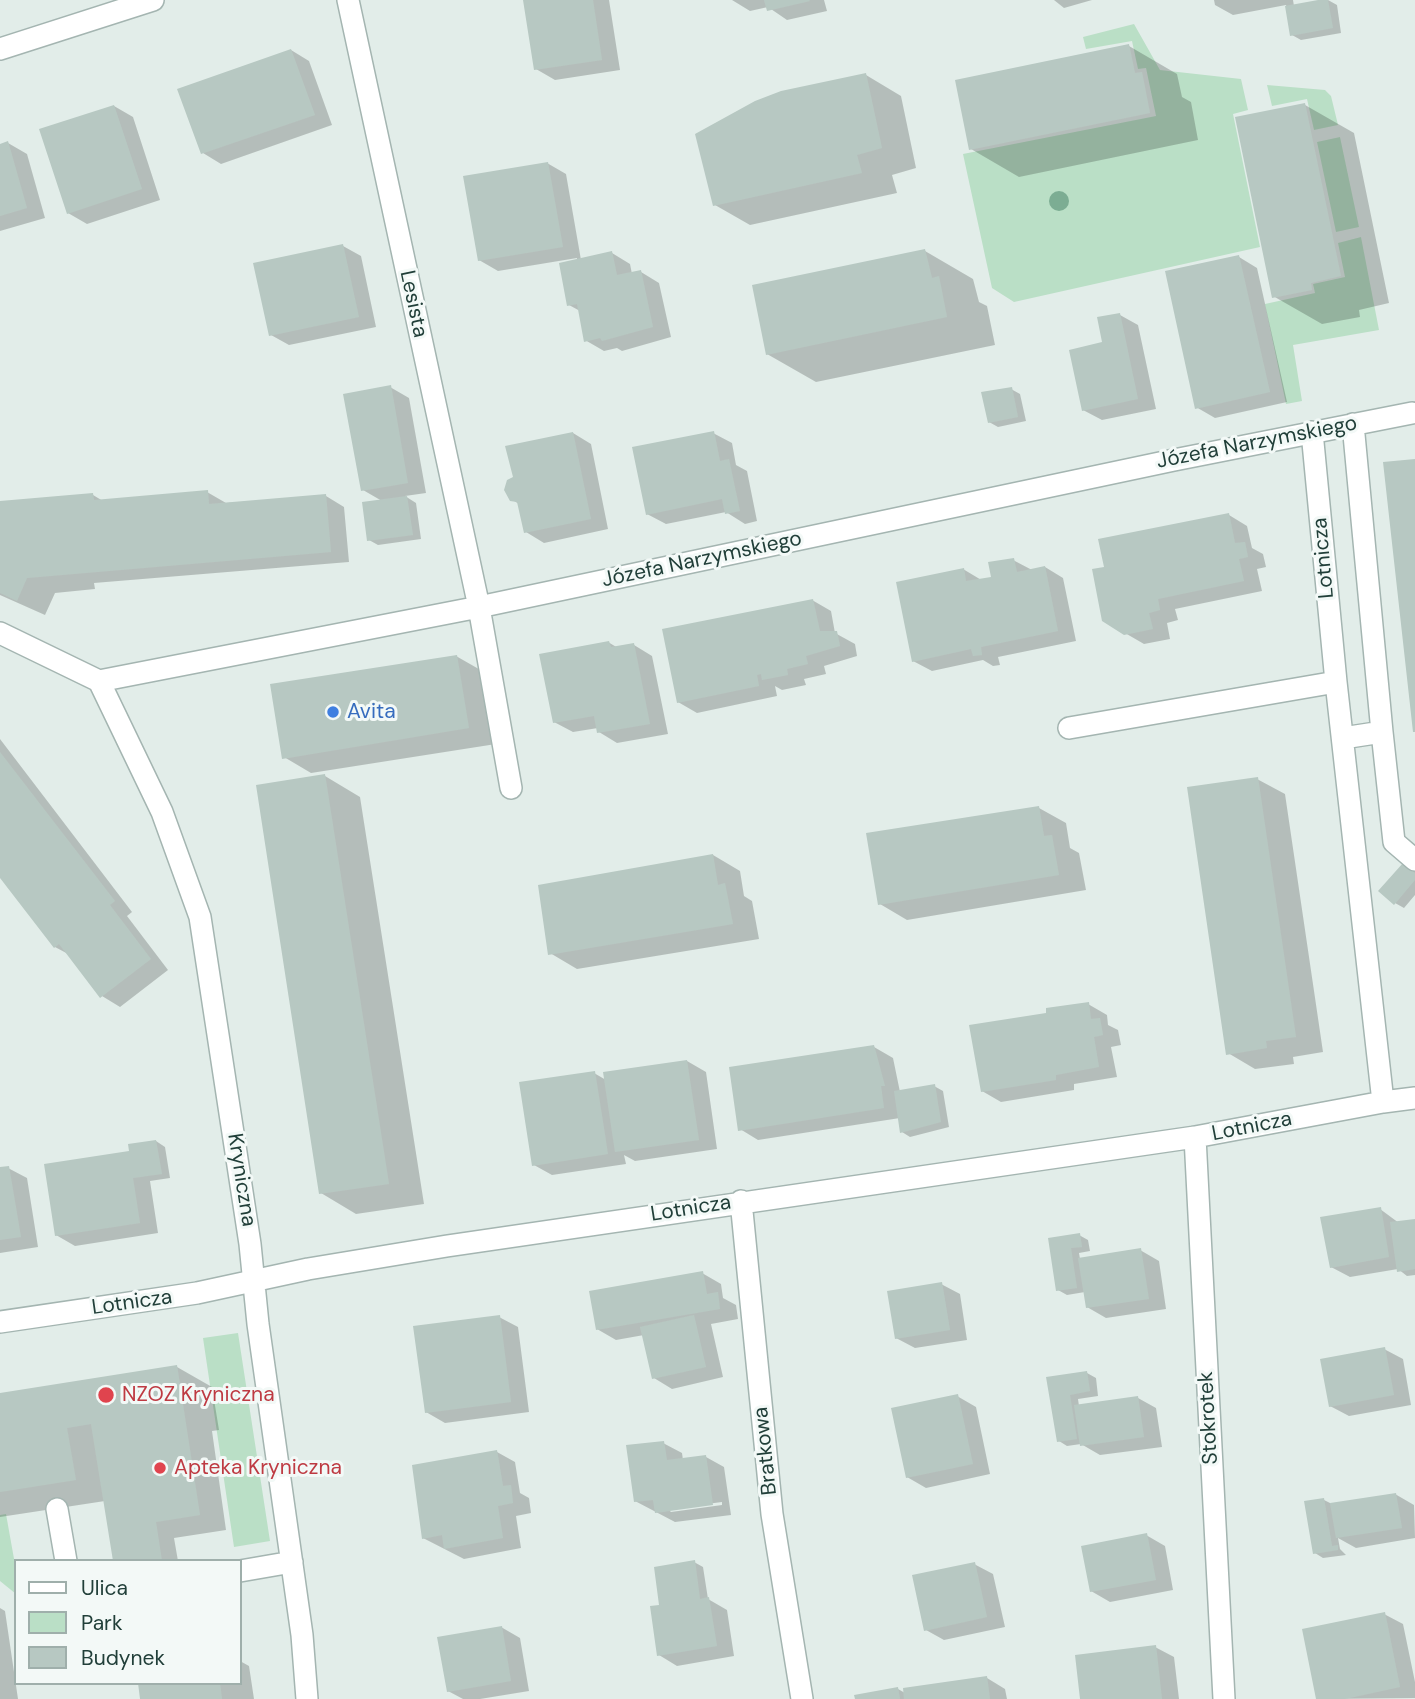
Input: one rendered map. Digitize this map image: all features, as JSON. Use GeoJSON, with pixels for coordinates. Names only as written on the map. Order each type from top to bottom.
{"type":"FeatureCollection","features":[{"type":"Feature","properties":{"kind":"street"},"geometry":{"type":"LineString","coordinates":[[0,49],[153,0]]}},
{"type":"Feature","properties":{"kind":"street","name":"Lesista"},"geometry":{"type":"LineString","coordinates":[[348,0],[479,607],[512,788]]}},
{"type":"Feature","properties":{"kind":"street","name":"Józefa Narzymskiego"},"geometry":{"type":"LineString","coordinates":[[99,681],[479,607],[1412,413]]}},
{"type":"Feature","properties":{"kind":"street"},"geometry":{"type":"LineString","coordinates":[[1353,424],[1394,842],[1415,860]]}},
{"type":"Feature","properties":{"kind":"street","name":"Lotnicza"},"geometry":{"type":"LineString","coordinates":[[1312,432],[1336,682],[1383,1102]]}},
{"type":"Feature","properties":{"kind":"street"},"geometry":{"type":"LineString","coordinates":[[0,633],[99,681]]}},
{"type":"Feature","properties":{"kind":"street","name":"Kryniczna"},"geometry":{"type":"LineString","coordinates":[[99,681],[162,812],[200,917],[250,1244],[292,1562],[307,1699]]}},
{"type":"Feature","properties":{"kind":"street"},"geometry":{"type":"LineString","coordinates":[[1069,728],[1336,682]]}},
{"type":"Feature","properties":{"kind":"street"},"geometry":{"type":"LineString","coordinates":[[1342,738],[1382,732]]}},
{"type":"Feature","properties":{"kind":"street","name":"Lotnicza"},"geometry":{"type":"LineString","coordinates":[[0,1322],[253,1282],[421,1250],[741,1201],[1195,1138],[1415,1098]]}},
{"type":"Feature","properties":{"kind":"street","name":"Stokrotek"},"geometry":{"type":"LineString","coordinates":[[1195,1138],[1224,1699]]}},
{"type":"Feature","properties":{"kind":"street","name":"Bratkowa"},"geometry":{"type":"LineString","coordinates":[[741,1201],[772,1514],[802,1699]]}},
{"type":"Feature","properties":{"kind":"street"},"geometry":{"type":"LineString","coordinates":[[57,1508],[66,1559]]}},
{"type":"Feature","properties":{"kind":"street"},"geometry":{"type":"LineString","coordinates":[[242,1571],[292,1562]]}},
{"type":"Feature","properties":{"kind":"green space"},"geometry":{"type":"Polygon","coordinates":[[[1134,24],[1160,70],[1241,79],[1248,110],[1233,114],[1260,247],[1014,302],[992,288],[963,154],[1156,116],[1146,68],[1138,69],[1132,41],[1086,49],[1083,37],[1134,24]]]}},
{"type":"Feature","properties":{"kind":"green space"},"geometry":{"type":"Polygon","coordinates":[[[1267,85],[1325,90],[1331,96],[1338,125],[1314,130],[1307,99],[1272,106],[1267,85]]]}},
{"type":"Feature","properties":{"kind":"green space"},"geometry":{"type":"Polygon","coordinates":[[[1340,137],[1359,227],[1336,232],[1317,142],[1340,137]]]}},
{"type":"Feature","properties":{"kind":"green space"},"geometry":{"type":"Polygon","coordinates":[[[1361,237],[1379,330],[1293,345],[1302,401],[1286,404],[1265,304],[1315,293],[1313,284],[1345,277],[1338,243],[1361,237]]]}},
{"type":"Feature","properties":{"kind":"green space"},"geometry":{"type":"Polygon","coordinates":[[[238,1333],[270,1541],[234,1547],[203,1338],[238,1333]]]}},
{"type":"Feature","properties":{"kind":"green space"},"geometry":{"type":"Polygon","coordinates":[[[6,1514],[14,1559],[14,1592],[0,1581],[0,1515],[6,1514]]]}},
{"type":"Feature","properties":{"kind":"building"},"geometry":{"type":"Polygon","coordinates":[[[523,0],[593,0],[602,60],[534,70],[523,0]]]}},
{"type":"Feature","properties":{"kind":"building"},"geometry":{"type":"Polygon","coordinates":[[[764,0],[809,0],[810,1],[767,11],[764,0]]]}},
{"type":"Feature","properties":{"kind":"building"},"geometry":{"type":"Polygon","coordinates":[[[1328,0],[1333,28],[1290,36],[1285,6],[1328,0]]]}},
{"type":"Feature","properties":{"kind":"building"},"geometry":{"type":"Polygon","coordinates":[[[1129,44],[1135,73],[1142,72],[1150,113],[969,150],[955,80],[1129,44]]]}},
{"type":"Feature","properties":{"kind":"building"},"geometry":{"type":"Polygon","coordinates":[[[291,49],[315,115],[201,154],[177,89],[291,49]]]}},
{"type":"Feature","properties":{"kind":"building"},"geometry":{"type":"Polygon","coordinates":[[[866,73],[882,148],[857,155],[862,173],[713,206],[695,134],[755,101],[781,91],[866,73]]]}},
{"type":"Feature","properties":{"kind":"building"},"geometry":{"type":"Polygon","coordinates":[[[1305,103],[1341,276],[1311,283],[1312,290],[1272,298],[1235,117],[1305,103]]]}},
{"type":"Feature","properties":{"kind":"building"},"geometry":{"type":"Polygon","coordinates":[[[114,105],[142,189],[67,214],[39,129],[114,105]]]}},
{"type":"Feature","properties":{"kind":"building"},"geometry":{"type":"Polygon","coordinates":[[[8,141],[27,208],[0,216],[0,144],[8,141]]]}},
{"type":"Feature","properties":{"kind":"building"},"geometry":{"type":"Polygon","coordinates":[[[548,162],[563,247],[478,261],[463,176],[548,162]]]}},
{"type":"Feature","properties":{"kind":"building"},"geometry":{"type":"Polygon","coordinates":[[[343,244],[359,317],[269,336],[253,263],[343,244]]]}},
{"type":"Feature","properties":{"kind":"building"},"geometry":{"type":"Polygon","coordinates":[[[925,249],[932,278],[939,276],[947,317],[766,355],[752,285],[925,249]]]}},
{"type":"Feature","properties":{"kind":"building"},"geometry":{"type":"Polygon","coordinates":[[[612,251],[617,275],[641,270],[653,327],[602,341],[600,338],[584,342],[577,304],[567,306],[559,263],[612,251]]]}},
{"type":"Feature","properties":{"kind":"building"},"geometry":{"type":"Polygon","coordinates":[[[1239,255],[1270,392],[1195,409],[1165,271],[1239,255]]]}},
{"type":"Feature","properties":{"kind":"building"},"geometry":{"type":"Polygon","coordinates":[[[1120,313],[1138,399],[1082,411],[1069,350],[1102,342],[1097,317],[1120,313]]]}},
{"type":"Feature","properties":{"kind":"building"},"geometry":{"type":"Polygon","coordinates":[[[391,385],[408,483],[361,491],[343,394],[391,385]]]}},
{"type":"Feature","properties":{"kind":"building"},"geometry":{"type":"Polygon","coordinates":[[[1012,387],[1018,417],[988,423],[981,392],[1012,387]]]}},
{"type":"Feature","properties":{"kind":"building"},"geometry":{"type":"Polygon","coordinates":[[[714,431],[720,461],[729,459],[740,511],[725,514],[722,499],[646,515],[632,447],[714,431]]]}},
{"type":"Feature","properties":{"kind":"building"},"geometry":{"type":"Polygon","coordinates":[[[573,432],[591,519],[524,533],[517,502],[510,501],[504,490],[507,480],[513,477],[505,446],[573,432]]]}},
{"type":"Feature","properties":{"kind":"building"},"geometry":{"type":"Polygon","coordinates":[[[1415,459],[1415,732],[1413,732],[1383,462],[1415,459]]]}},
{"type":"Feature","properties":{"kind":"building"},"geometry":{"type":"Polygon","coordinates":[[[208,490],[209,504],[326,494],[331,552],[27,578],[17,601],[0,593],[0,501],[93,493],[94,500],[208,490]]]}},
{"type":"Feature","properties":{"kind":"building"},"geometry":{"type":"Polygon","coordinates":[[[407,496],[413,535],[367,541],[362,502],[407,496]]]}},
{"type":"Feature","properties":{"kind":"building"},"geometry":{"type":"Polygon","coordinates":[[[1229,513],[1235,543],[1245,542],[1248,557],[1239,559],[1244,581],[1158,599],[1160,610],[1149,613],[1153,629],[1124,635],[1102,621],[1092,569],[1104,567],[1098,539],[1229,513]]]}},
{"type":"Feature","properties":{"kind":"building"},"geometry":{"type":"Polygon","coordinates":[[[1014,558],[1017,572],[1045,566],[1058,631],[981,647],[982,655],[973,656],[971,649],[912,662],[896,582],[964,568],[966,581],[991,577],[988,562],[1014,558]]]}},
{"type":"Feature","properties":{"kind":"building"},"geometry":{"type":"Polygon","coordinates":[[[813,599],[820,631],[837,631],[840,646],[806,656],[808,664],[787,669],[788,675],[762,680],[761,674],[757,675],[759,686],[677,703],[662,629],[813,599]]]}},
{"type":"Feature","properties":{"kind":"building"},"geometry":{"type":"Polygon","coordinates":[[[609,641],[611,647],[634,643],[650,724],[597,733],[594,716],[553,723],[539,654],[609,641]]]}},
{"type":"Feature","properties":{"kind":"building"},"geometry":{"type":"Polygon","coordinates":[[[457,655],[469,728],[282,759],[270,684],[457,655]]]}},
{"type":"Feature","properties":{"kind":"building"},"geometry":{"type":"Polygon","coordinates":[[[0,752],[115,901],[110,905],[151,959],[100,998],[59,944],[54,948],[0,878],[0,752]]]}},
{"type":"Feature","properties":{"kind":"building"},"geometry":{"type":"Polygon","coordinates":[[[325,774],[389,1184],[319,1194],[256,785],[325,774]]]}},
{"type":"Feature","properties":{"kind":"building"},"geometry":{"type":"Polygon","coordinates":[[[1258,777],[1296,1037],[1266,1041],[1267,1048],[1226,1055],[1187,787],[1258,777]]]}},
{"type":"Feature","properties":{"kind":"building"},"geometry":{"type":"Polygon","coordinates":[[[1039,806],[1044,836],[1052,835],[1059,875],[878,905],[866,833],[1039,806]]]}},
{"type":"Feature","properties":{"kind":"building"},"geometry":{"type":"Polygon","coordinates":[[[713,854],[718,885],[725,883],[733,924],[548,955],[538,885],[713,854]]]}},
{"type":"Feature","properties":{"kind":"building"},"geometry":{"type":"Polygon","coordinates":[[[1403,863],[1415,873],[1415,880],[1394,905],[1378,891],[1403,863]]]}},
{"type":"Feature","properties":{"kind":"building"},"geometry":{"type":"Polygon","coordinates":[[[1089,1002],[1091,1019],[1100,1018],[1103,1035],[1094,1037],[1099,1067],[1056,1075],[1056,1080],[981,1092],[969,1025],[1046,1013],[1046,1008],[1089,1002]]]}},
{"type":"Feature","properties":{"kind":"building"},"geometry":{"type":"Polygon","coordinates":[[[874,1045],[885,1086],[881,1086],[884,1108],[738,1131],[729,1067],[874,1045]]]}},
{"type":"Feature","properties":{"kind":"building"},"geometry":{"type":"Polygon","coordinates":[[[687,1060],[699,1140],[615,1152],[603,1072],[687,1060]]]}},
{"type":"Feature","properties":{"kind":"building"},"geometry":{"type":"Polygon","coordinates":[[[595,1071],[608,1154],[532,1166],[519,1082],[595,1071]]]}},
{"type":"Feature","properties":{"kind":"building"},"geometry":{"type":"Polygon","coordinates":[[[935,1084],[941,1122],[900,1133],[894,1091],[935,1084]]]}},
{"type":"Feature","properties":{"kind":"building"},"geometry":{"type":"Polygon","coordinates":[[[156,1140],[162,1174],[133,1178],[140,1223],[55,1236],[44,1164],[129,1151],[128,1144],[156,1140]]]}},
{"type":"Feature","properties":{"kind":"building"},"geometry":{"type":"Polygon","coordinates":[[[9,1166],[21,1237],[0,1240],[0,1167],[9,1166]]]}},
{"type":"Feature","properties":{"kind":"building"},"geometry":{"type":"Polygon","coordinates":[[[1381,1207],[1389,1257],[1330,1268],[1320,1217],[1381,1207]]]}},
{"type":"Feature","properties":{"kind":"building"},"geometry":{"type":"Polygon","coordinates":[[[1415,1219],[1415,1269],[1397,1272],[1390,1222],[1415,1219]]]}},
{"type":"Feature","properties":{"kind":"building"},"geometry":{"type":"Polygon","coordinates":[[[1080,1233],[1082,1247],[1071,1248],[1077,1288],[1056,1291],[1048,1238],[1080,1233]]]}},
{"type":"Feature","properties":{"kind":"building"},"geometry":{"type":"Polygon","coordinates":[[[1141,1248],[1149,1299],[1086,1308],[1078,1258],[1141,1248]]]}},
{"type":"Feature","properties":{"kind":"building"},"geometry":{"type":"Polygon","coordinates":[[[703,1271],[707,1294],[718,1292],[720,1309],[596,1330],[589,1291],[703,1271]]]}},
{"type":"Feature","properties":{"kind":"building"},"geometry":{"type":"Polygon","coordinates":[[[942,1282],[950,1330],[895,1339],[887,1291],[942,1282]]]}},
{"type":"Feature","properties":{"kind":"building"},"geometry":{"type":"Polygon","coordinates":[[[500,1315],[511,1402],[425,1413],[413,1326],[500,1315]]]}},
{"type":"Feature","properties":{"kind":"building"},"geometry":{"type":"Polygon","coordinates":[[[694,1315],[706,1367],[652,1379],[640,1327],[694,1315]]]}},
{"type":"Feature","properties":{"kind":"building"},"geometry":{"type":"Polygon","coordinates":[[[1385,1347],[1394,1395],[1329,1407],[1320,1359],[1385,1347]]]}},
{"type":"Feature","properties":{"kind":"building"},"geometry":{"type":"Polygon","coordinates":[[[177,1365],[200,1515],[156,1522],[162,1559],[113,1559],[91,1424],[67,1428],[76,1480],[0,1492],[0,1393],[177,1365]]]}},
{"type":"Feature","properties":{"kind":"building"},"geometry":{"type":"Polygon","coordinates":[[[1087,1371],[1090,1391],[1070,1395],[1077,1439],[1057,1442],[1046,1377],[1087,1371]]]}},
{"type":"Feature","properties":{"kind":"building"},"geometry":{"type":"Polygon","coordinates":[[[958,1394],[973,1464],[906,1478],[891,1408],[958,1394]]]}},
{"type":"Feature","properties":{"kind":"building"},"geometry":{"type":"Polygon","coordinates":[[[1138,1396],[1144,1437],[1080,1446],[1074,1405],[1138,1396]]]}},
{"type":"Feature","properties":{"kind":"building"},"geometry":{"type":"Polygon","coordinates":[[[664,1441],[667,1460],[706,1455],[713,1505],[655,1513],[653,1500],[634,1502],[626,1445],[664,1441]]]}},
{"type":"Feature","properties":{"kind":"building"},"geometry":{"type":"Polygon","coordinates":[[[497,1450],[503,1486],[511,1485],[513,1503],[498,1506],[503,1538],[444,1549],[442,1535],[422,1539],[412,1465],[497,1450]]]}},
{"type":"Feature","properties":{"kind":"building"},"geometry":{"type":"Polygon","coordinates":[[[1396,1493],[1402,1528],[1336,1538],[1330,1503],[1396,1493]]]}},
{"type":"Feature","properties":{"kind":"building"},"geometry":{"type":"Polygon","coordinates":[[[1324,1498],[1332,1546],[1338,1545],[1338,1550],[1313,1554],[1304,1501],[1324,1498]]]}},
{"type":"Feature","properties":{"kind":"building"},"geometry":{"type":"Polygon","coordinates":[[[1147,1533],[1156,1580],[1090,1592],[1081,1546],[1147,1533]]]}},
{"type":"Feature","properties":{"kind":"building"},"geometry":{"type":"Polygon","coordinates":[[[695,1560],[700,1599],[709,1597],[717,1646],[657,1656],[650,1606],[659,1605],[654,1567],[695,1560]]]}},
{"type":"Feature","properties":{"kind":"building"},"geometry":{"type":"Polygon","coordinates":[[[975,1562],[987,1617],[924,1631],[912,1575],[975,1562]]]}},
{"type":"Feature","properties":{"kind":"building"},"geometry":{"type":"Polygon","coordinates":[[[1385,1612],[1400,1687],[1345,1699],[1316,1699],[1302,1629],[1385,1612]]]}},
{"type":"Feature","properties":{"kind":"building"},"geometry":{"type":"Polygon","coordinates":[[[502,1626],[511,1681],[447,1692],[437,1637],[502,1626]]]}},
{"type":"Feature","properties":{"kind":"building"},"geometry":{"type":"Polygon","coordinates":[[[1156,1645],[1162,1699],[1080,1699],[1075,1655],[1156,1645]]]}},
{"type":"Feature","properties":{"kind":"building"},"geometry":{"type":"Polygon","coordinates":[[[987,1676],[990,1699],[904,1699],[903,1688],[987,1676]]]}},
{"type":"Feature","properties":{"kind":"building"},"geometry":{"type":"Polygon","coordinates":[[[138,1685],[220,1685],[222,1699],[140,1699],[138,1685]]]}},
{"type":"Feature","properties":{"kind":"building"},"geometry":{"type":"Polygon","coordinates":[[[898,1687],[900,1699],[855,1699],[854,1695],[898,1687]]]}},
{"type":"Feature","properties":{"kind":"place","name":"Avita"},"geometry":{"type":"Point","coordinates":[333,712]}},
{"type":"Feature","properties":{"kind":"place","name":"NZOZ Kryniczna"},"geometry":{"type":"Point","coordinates":[106,1395]}},
{"type":"Feature","properties":{"kind":"place","name":"Apteka Kryniczna"},"geometry":{"type":"Point","coordinates":[160,1468]}}]}
